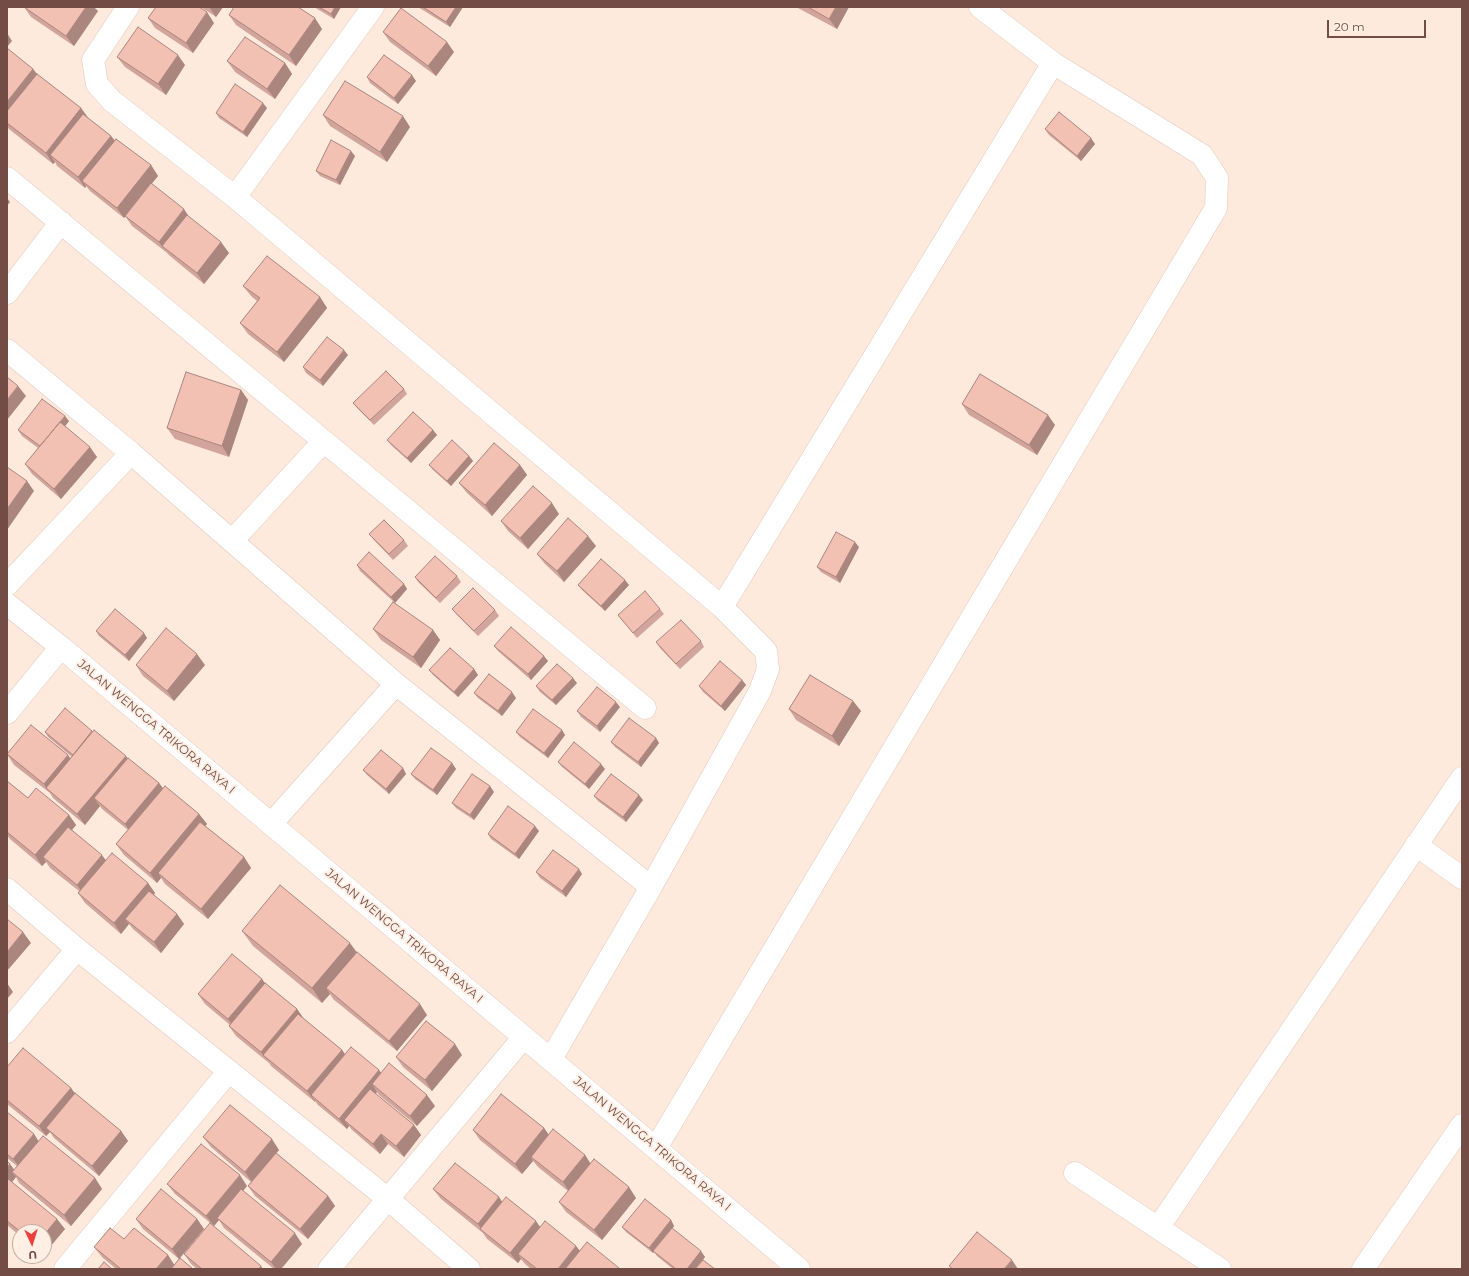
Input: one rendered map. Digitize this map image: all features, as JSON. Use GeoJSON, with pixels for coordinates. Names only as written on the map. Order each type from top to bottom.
{"type":"FeatureCollection","features":[{"type":"Feature","properties":{"kind":"street"},"geometry":{"type":"LineString","coordinates":[[128,7],[93,60],[97,84],[112,101],[235,197],[722,607],[766,651],[768,669],[760,690],[651,887],[551,1059]]}},
{"type":"Feature","properties":{"kind":"street"},"geometry":{"type":"LineString","coordinates":[[235,197],[373,7]]}},
{"type":"Feature","properties":{"kind":"street"},"geometry":{"type":"LineString","coordinates":[[656,1148],[1216,208],[1217,178],[1202,155],[1053,63],[980,7]]}},
{"type":"Feature","properties":{"kind":"street"},"geometry":{"type":"LineString","coordinates":[[722,607],[1053,63]]}},
{"type":"Feature","properties":{"kind":"street"},"geometry":{"type":"LineString","coordinates":[[7,178],[645,708]]}},
{"type":"Feature","properties":{"kind":"street"},"geometry":{"type":"LineString","coordinates":[[7,293],[61,222]]}},
{"type":"Feature","properties":{"kind":"street"},"geometry":{"type":"LineString","coordinates":[[7,350],[131,453],[396,684],[651,887]]}},
{"type":"Feature","properties":{"kind":"street"},"geometry":{"type":"LineString","coordinates":[[232,541],[324,441]]}},
{"type":"Feature","properties":{"kind":"street"},"geometry":{"type":"LineString","coordinates":[[7,584],[131,453]]}},
{"type":"Feature","properties":{"kind":"street","name":"JALAN WENGGA TRIKORA RAYA I"},"geometry":{"type":"LineString","coordinates":[[7,604],[800,1269]]}},
{"type":"Feature","properties":{"kind":"street"},"geometry":{"type":"LineString","coordinates":[[7,713],[61,648]]}},
{"type":"Feature","properties":{"kind":"street"},"geometry":{"type":"LineString","coordinates":[[271,824],[396,684]]}},
{"type":"Feature","properties":{"kind":"street"},"geometry":{"type":"LineString","coordinates":[[1158,1228],[1462,778]]}},
{"type":"Feature","properties":{"kind":"street"},"geometry":{"type":"LineString","coordinates":[[1416,845],[1462,878]]}},
{"type":"Feature","properties":{"kind":"street"},"geometry":{"type":"LineString","coordinates":[[7,889],[77,949],[388,1199],[469,1269]]}},
{"type":"Feature","properties":{"kind":"street"},"geometry":{"type":"LineString","coordinates":[[7,1032],[77,949]]}},
{"type":"Feature","properties":{"kind":"street"},"geometry":{"type":"LineString","coordinates":[[329,1269],[524,1037]]}},
{"type":"Feature","properties":{"kind":"street"},"geometry":{"type":"LineString","coordinates":[[65,1269],[229,1071]]}},
{"type":"Feature","properties":{"kind":"street"},"geometry":{"type":"LineString","coordinates":[[1363,1269],[1462,1126]]}},
{"type":"Feature","properties":{"kind":"street"},"geometry":{"type":"LineString","coordinates":[[1075,1173],[1220,1269]]}},
{"type":"Feature","properties":{"kind":"building"},"geometry":{"type":"Polygon","coordinates":[[[24,7],[86,7],[66,36],[24,7]]]}},
{"type":"Feature","properties":{"kind":"building"},"geometry":{"type":"Polygon","coordinates":[[[156,7],[199,7],[207,12],[186,43],[148,18],[156,7]]]}},
{"type":"Feature","properties":{"kind":"building"},"geometry":{"type":"Polygon","coordinates":[[[234,7],[298,7],[315,18],[289,55],[229,15],[234,7]]]}},
{"type":"Feature","properties":{"kind":"building"},"geometry":{"type":"Polygon","coordinates":[[[319,7],[335,7],[331,14],[319,7]]]}},
{"type":"Feature","properties":{"kind":"building"},"geometry":{"type":"Polygon","coordinates":[[[423,7],[456,7],[446,22],[423,7]]]}},
{"type":"Feature","properties":{"kind":"building"},"geometry":{"type":"Polygon","coordinates":[[[808,7],[836,7],[829,19],[808,7]]]}},
{"type":"Feature","properties":{"kind":"building"},"geometry":{"type":"Polygon","coordinates":[[[401,8],[447,42],[428,66],[383,32],[401,8]]]}},
{"type":"Feature","properties":{"kind":"building"},"geometry":{"type":"Polygon","coordinates":[[[138,27],[178,55],[158,84],[117,57],[138,27]]]}},
{"type":"Feature","properties":{"kind":"building"},"geometry":{"type":"Polygon","coordinates":[[[245,37],[285,63],[267,89],[227,61],[245,37]]]}},
{"type":"Feature","properties":{"kind":"building"},"geometry":{"type":"Polygon","coordinates":[[[7,48],[33,69],[7,102],[7,48]]]}},
{"type":"Feature","properties":{"kind":"building"},"geometry":{"type":"Polygon","coordinates":[[[384,55],[412,75],[394,98],[367,77],[384,55]]]}},
{"type":"Feature","properties":{"kind":"building"},"geometry":{"type":"Polygon","coordinates":[[[37,74],[81,108],[46,153],[7,123],[7,111],[37,74]]]}},
{"type":"Feature","properties":{"kind":"building"},"geometry":{"type":"Polygon","coordinates":[[[345,81],[403,116],[380,152],[323,115],[345,81]]]}},
{"type":"Feature","properties":{"kind":"building"},"geometry":{"type":"Polygon","coordinates":[[[235,84],[263,103],[243,132],[216,113],[235,84]]]}},
{"type":"Feature","properties":{"kind":"building"},"geometry":{"type":"Polygon","coordinates":[[[1059,112],[1091,138],[1077,156],[1045,129],[1059,112]]]}},
{"type":"Feature","properties":{"kind":"building"},"geometry":{"type":"Polygon","coordinates":[[[83,114],[111,136],[78,177],[50,155],[83,114]]]}},
{"type":"Feature","properties":{"kind":"building"},"geometry":{"type":"Polygon","coordinates":[[[116,139],[151,165],[117,208],[82,181],[116,139]]]}},
{"type":"Feature","properties":{"kind":"building"},"geometry":{"type":"Polygon","coordinates":[[[331,140],[351,151],[336,180],[316,171],[331,140]]]}},
{"type":"Feature","properties":{"kind":"building"},"geometry":{"type":"Polygon","coordinates":[[[151,183],[184,209],[159,242],[125,216],[151,183]]]}},
{"type":"Feature","properties":{"kind":"building"},"geometry":{"type":"Polygon","coordinates":[[[187,215],[221,242],[197,273],[162,246],[187,215]]]}},
{"type":"Feature","properties":{"kind":"building"},"geometry":{"type":"Polygon","coordinates":[[[267,256],[320,297],[277,352],[240,323],[260,298],[243,286],[267,256]]]}},
{"type":"Feature","properties":{"kind":"building"},"geometry":{"type":"Polygon","coordinates":[[[327,337],[344,350],[320,380],[303,367],[327,337]]]}},
{"type":"Feature","properties":{"kind":"building"},"geometry":{"type":"Polygon","coordinates":[[[386,371],[404,389],[370,420],[353,403],[386,371]]]}},
{"type":"Feature","properties":{"kind":"building"},"geometry":{"type":"Polygon","coordinates":[[[186,372],[241,390],[222,446],[167,428],[186,372]]]}},
{"type":"Feature","properties":{"kind":"building"},"geometry":{"type":"Polygon","coordinates":[[[980,374],[1048,415],[1029,445],[962,404],[980,374]]]}},
{"type":"Feature","properties":{"kind":"building"},"geometry":{"type":"Polygon","coordinates":[[[7,377],[18,386],[7,400],[7,377]]]}},
{"type":"Feature","properties":{"kind":"building"},"geometry":{"type":"Polygon","coordinates":[[[42,399],[65,416],[40,446],[18,430],[42,399]]]}},
{"type":"Feature","properties":{"kind":"building"},"geometry":{"type":"Polygon","coordinates":[[[413,412],[433,430],[407,458],[387,440],[413,412]]]}},
{"type":"Feature","properties":{"kind":"building"},"geometry":{"type":"Polygon","coordinates":[[[60,422],[90,447],[54,489],[25,464],[60,422]]]}},
{"type":"Feature","properties":{"kind":"building"},"geometry":{"type":"Polygon","coordinates":[[[452,440],[469,456],[447,481],[429,465],[452,440]]]}},
{"type":"Feature","properties":{"kind":"building"},"geometry":{"type":"Polygon","coordinates":[[[494,443],[520,465],[485,505],[459,483],[494,443]]]}},
{"type":"Feature","properties":{"kind":"building"},"geometry":{"type":"Polygon","coordinates":[[[7,467],[27,481],[7,509],[7,467]]]}},
{"type":"Feature","properties":{"kind":"building"},"geometry":{"type":"Polygon","coordinates":[[[533,486],[552,503],[520,538],[501,521],[533,486]]]}},
{"type":"Feature","properties":{"kind":"building"},"geometry":{"type":"Polygon","coordinates":[[[568,518],[588,536],[557,571],[537,554],[568,518]]]}},
{"type":"Feature","properties":{"kind":"building"},"geometry":{"type":"Polygon","coordinates":[[[384,520],[404,540],[389,554],[369,534],[384,520]]]}},
{"type":"Feature","properties":{"kind":"building"},"geometry":{"type":"Polygon","coordinates":[[[836,532],[855,542],[836,577],[817,567],[836,532]]]}},
{"type":"Feature","properties":{"kind":"building"},"geometry":{"type":"Polygon","coordinates":[[[369,552],[404,584],[391,597],[357,565],[369,552]]]}},
{"type":"Feature","properties":{"kind":"building"},"geometry":{"type":"Polygon","coordinates":[[[435,556],[457,576],[436,598],[415,577],[435,556]]]}},
{"type":"Feature","properties":{"kind":"building"},"geometry":{"type":"Polygon","coordinates":[[[601,559],[625,580],[601,606],[578,585],[601,559]]]}},
{"type":"Feature","properties":{"kind":"building"},"geometry":{"type":"Polygon","coordinates":[[[473,588],[495,610],[474,631],[452,609],[473,588]]]}},
{"type":"Feature","properties":{"kind":"building"},"geometry":{"type":"Polygon","coordinates":[[[645,591],[660,609],[633,633],[618,615],[645,591]]]}},
{"type":"Feature","properties":{"kind":"building"},"geometry":{"type":"Polygon","coordinates":[[[393,602],[433,630],[413,657],[373,629],[393,602]]]}},
{"type":"Feature","properties":{"kind":"building"},"geometry":{"type":"Polygon","coordinates":[[[115,609],[144,633],[125,655],[96,631],[115,609]]]}},
{"type":"Feature","properties":{"kind":"building"},"geometry":{"type":"Polygon","coordinates":[[[681,620],[701,641],[676,664],[656,642],[681,620]]]}},
{"type":"Feature","properties":{"kind":"building"},"geometry":{"type":"Polygon","coordinates":[[[511,627],[544,656],[528,674],[494,646],[511,627]]]}},
{"type":"Feature","properties":{"kind":"building"},"geometry":{"type":"Polygon","coordinates":[[[166,628],[197,654],[167,691],[136,665],[166,628]]]}},
{"type":"Feature","properties":{"kind":"building"},"geometry":{"type":"Polygon","coordinates":[[[450,648],[474,669],[454,692],[429,670],[450,648]]]}},
{"type":"Feature","properties":{"kind":"building"},"geometry":{"type":"Polygon","coordinates":[[[720,661],[742,680],[721,706],[699,686],[720,661]]]}},
{"type":"Feature","properties":{"kind":"building"},"geometry":{"type":"Polygon","coordinates":[[[557,664],[573,678],[552,700],[536,686],[557,664]]]}},
{"type":"Feature","properties":{"kind":"building"},"geometry":{"type":"Polygon","coordinates":[[[489,674],[512,692],[498,711],[474,693],[489,674]]]}},
{"type":"Feature","properties":{"kind":"building"},"geometry":{"type":"Polygon","coordinates":[[[810,675],[853,701],[832,736],[789,709],[810,675]]]}},
{"type":"Feature","properties":{"kind":"building"},"geometry":{"type":"Polygon","coordinates":[[[597,687],[616,702],[597,726],[577,711],[597,687]]]}},
{"type":"Feature","properties":{"kind":"building"},"geometry":{"type":"Polygon","coordinates":[[[65,708],[92,731],[73,755],[45,732],[65,708]]]}},
{"type":"Feature","properties":{"kind":"building"},"geometry":{"type":"Polygon","coordinates":[[[533,709],[562,730],[544,753],[516,732],[533,709]]]}},
{"type":"Feature","properties":{"kind":"building"},"geometry":{"type":"Polygon","coordinates":[[[629,718],[656,738],[638,762],[611,742],[629,718]]]}},
{"type":"Feature","properties":{"kind":"building"},"geometry":{"type":"Polygon","coordinates":[[[31,725],[68,755],[44,784],[7,754],[31,725]]]}},
{"type":"Feature","properties":{"kind":"building"},"geometry":{"type":"Polygon","coordinates":[[[94,730],[126,756],[77,814],[46,788],[94,730]]]}},
{"type":"Feature","properties":{"kind":"building"},"geometry":{"type":"Polygon","coordinates":[[[574,742],[601,764],[585,784],[558,762],[574,742]]]}},
{"type":"Feature","properties":{"kind":"building"},"geometry":{"type":"Polygon","coordinates":[[[431,748],[452,763],[433,790],[411,774],[431,748]]]}},
{"type":"Feature","properties":{"kind":"building"},"geometry":{"type":"Polygon","coordinates":[[[381,750],[403,768],[386,789],[363,770],[381,750]]]}},
{"type":"Feature","properties":{"kind":"building"},"geometry":{"type":"Polygon","coordinates":[[[128,758],[159,783],[125,824],[94,798],[128,758]]]}},
{"type":"Feature","properties":{"kind":"building"},"geometry":{"type":"Polygon","coordinates":[[[472,774],[490,786],[470,815],[452,803],[472,774]]]}},
{"type":"Feature","properties":{"kind":"building"},"geometry":{"type":"Polygon","coordinates":[[[611,774],[639,795],[623,817],[594,796],[611,774]]]}},
{"type":"Feature","properties":{"kind":"building"},"geometry":{"type":"Polygon","coordinates":[[[7,781],[28,798],[36,788],[69,815],[35,855],[7,832],[7,781]]]}},
{"type":"Feature","properties":{"kind":"building"},"geometry":{"type":"Polygon","coordinates":[[[165,786],[199,814],[150,873],[116,844],[165,786]]]}},
{"type":"Feature","properties":{"kind":"building"},"geometry":{"type":"Polygon","coordinates":[[[508,806],[535,826],[515,854],[488,834],[508,806]]]}},
{"type":"Feature","properties":{"kind":"building"},"geometry":{"type":"Polygon","coordinates":[[[200,822],[244,857],[201,909],[158,873],[200,822]]]}},
{"type":"Feature","properties":{"kind":"building"},"geometry":{"type":"Polygon","coordinates":[[[68,827],[102,855],[77,885],[43,857],[68,827]]]}},
{"type":"Feature","properties":{"kind":"building"},"geometry":{"type":"Polygon","coordinates":[[[553,850],[579,869],[562,891],[536,872],[553,850]]]}},
{"type":"Feature","properties":{"kind":"building"},"geometry":{"type":"Polygon","coordinates":[[[112,853],[148,883],[114,923],[78,893],[112,853]]]}},
{"type":"Feature","properties":{"kind":"building"},"geometry":{"type":"Polygon","coordinates":[[[280,885],[350,943],[312,988],[242,931],[280,885]]]}},
{"type":"Feature","properties":{"kind":"building"},"geometry":{"type":"Polygon","coordinates":[[[149,891],[177,914],[154,942],[125,919],[149,891]]]}},
{"type":"Feature","properties":{"kind":"building"},"geometry":{"type":"Polygon","coordinates":[[[7,919],[23,932],[7,952],[7,919]]]}},
{"type":"Feature","properties":{"kind":"building"},"geometry":{"type":"Polygon","coordinates":[[[357,952],[420,1004],[389,1041],[326,988],[357,952]]]}},
{"type":"Feature","properties":{"kind":"building"},"geometry":{"type":"Polygon","coordinates":[[[232,954],[262,979],[228,1019],[198,994],[232,954]]]}},
{"type":"Feature","properties":{"kind":"building"},"geometry":{"type":"Polygon","coordinates":[[[265,983],[297,1009],[261,1052],[229,1026],[265,983]]]}},
{"type":"Feature","properties":{"kind":"building"},"geometry":{"type":"Polygon","coordinates":[[[298,1014],[342,1050],[307,1091],[263,1055],[298,1014]]]}},
{"type":"Feature","properties":{"kind":"building"},"geometry":{"type":"Polygon","coordinates":[[[426,1021],[455,1044],[425,1080],[396,1057],[426,1021]]]}},
{"type":"Feature","properties":{"kind":"building"},"geometry":{"type":"Polygon","coordinates":[[[351,1047],[379,1070],[339,1119],[311,1095],[351,1047]]]}},
{"type":"Feature","properties":{"kind":"building"},"geometry":{"type":"Polygon","coordinates":[[[23,1048],[71,1088],[39,1126],[7,1100],[7,1067],[23,1048]]]}},
{"type":"Feature","properties":{"kind":"building"},"geometry":{"type":"Polygon","coordinates":[[[389,1063],[427,1095],[410,1116],[372,1084],[389,1063]]]}},
{"type":"Feature","properties":{"kind":"building"},"geometry":{"type":"Polygon","coordinates":[[[370,1089],[414,1125],[396,1146],[381,1134],[373,1144],[344,1120],[370,1089]]]}},
{"type":"Feature","properties":{"kind":"building"},"geometry":{"type":"Polygon","coordinates":[[[75,1093],[121,1131],[92,1166],[46,1128],[75,1093]]]}},
{"type":"Feature","properties":{"kind":"building"},"geometry":{"type":"Polygon","coordinates":[[[501,1094],[544,1128],[515,1164],[473,1130],[501,1094]]]}},
{"type":"Feature","properties":{"kind":"building"},"geometry":{"type":"Polygon","coordinates":[[[230,1105],[272,1139],[245,1172],[203,1137],[230,1105]]]}},
{"type":"Feature","properties":{"kind":"building"},"geometry":{"type":"Polygon","coordinates":[[[7,1112],[34,1134],[13,1159],[7,1154],[7,1112]]]}},
{"type":"Feature","properties":{"kind":"building"},"geometry":{"type":"Polygon","coordinates":[[[553,1129],[585,1155],[563,1182],[531,1157],[553,1129]]]}},
{"type":"Feature","properties":{"kind":"building"},"geometry":{"type":"Polygon","coordinates":[[[43,1136],[95,1178],[64,1215],[12,1172],[43,1136]]]}},
{"type":"Feature","properties":{"kind":"building"},"geometry":{"type":"Polygon","coordinates":[[[201,1144],[240,1175],[206,1216],[167,1184],[201,1144]]]}},
{"type":"Feature","properties":{"kind":"building"},"geometry":{"type":"Polygon","coordinates":[[[276,1153],[328,1196],[300,1229],[248,1186],[276,1153]]]}},
{"type":"Feature","properties":{"kind":"building"},"geometry":{"type":"Polygon","coordinates":[[[594,1159],[629,1187],[594,1230],[559,1202],[594,1159]]]}},
{"type":"Feature","properties":{"kind":"building"},"geometry":{"type":"Polygon","coordinates":[[[7,1161],[10,1164],[7,1168],[7,1161]]]}},
{"type":"Feature","properties":{"kind":"building"},"geometry":{"type":"Polygon","coordinates":[[[455,1163],[499,1197],[478,1224],[433,1189],[455,1163]]]}},
{"type":"Feature","properties":{"kind":"building"},"geometry":{"type":"Polygon","coordinates":[[[7,1178],[57,1219],[52,1225],[12,1225],[7,1221],[7,1178]]]}},
{"type":"Feature","properties":{"kind":"building"},"geometry":{"type":"Polygon","coordinates":[[[161,1189],[197,1219],[172,1249],[136,1219],[161,1189]]]}},
{"type":"Feature","properties":{"kind":"building"},"geometry":{"type":"Polygon","coordinates":[[[241,1189],[295,1233],[271,1262],[217,1218],[241,1189]]]}},
{"type":"Feature","properties":{"kind":"building"},"geometry":{"type":"Polygon","coordinates":[[[506,1197],[536,1221],[510,1253],[480,1229],[506,1197]]]}},
{"type":"Feature","properties":{"kind":"building"},"geometry":{"type":"Polygon","coordinates":[[[645,1199],[671,1220],[649,1248],[622,1227],[645,1199]]]}},
{"type":"Feature","properties":{"kind":"building"},"geometry":{"type":"Polygon","coordinates":[[[545,1221],[576,1246],[558,1269],[537,1269],[518,1254],[545,1221]]]}},
{"type":"Feature","properties":{"kind":"building"},"geometry":{"type":"Polygon","coordinates":[[[210,1223],[261,1266],[259,1269],[202,1269],[184,1254],[210,1223]]]}},
{"type":"Feature","properties":{"kind":"building"},"geometry":{"type":"Polygon","coordinates":[[[110,1228],[124,1239],[134,1228],[168,1255],[156,1269],[121,1269],[94,1247],[110,1228]]]}},
{"type":"Feature","properties":{"kind":"building"},"geometry":{"type":"Polygon","coordinates":[[[672,1228],[701,1251],[687,1269],[676,1269],[653,1251],[672,1228]]]}},
{"type":"Feature","properties":{"kind":"building"},"geometry":{"type":"Polygon","coordinates":[[[977,1232],[1012,1260],[1004,1269],[953,1269],[949,1266],[977,1232]]]}},
{"type":"Feature","properties":{"kind":"building"},"geometry":{"type":"Polygon","coordinates":[[[587,1242],[619,1268],[565,1269],[587,1242]]]}},
{"type":"Feature","properties":{"kind":"building"},"geometry":{"type":"Polygon","coordinates":[[[180,1258],[193,1269],[171,1269],[180,1258]]]}},
{"type":"Feature","properties":{"kind":"building"},"geometry":{"type":"Polygon","coordinates":[[[703,1260],[715,1269],[695,1269],[703,1260]]]}},
{"type":"Feature","properties":{"kind":"building"},"geometry":{"type":"Polygon","coordinates":[[[104,1262],[112,1269],[98,1269],[104,1262]]]}}]}
